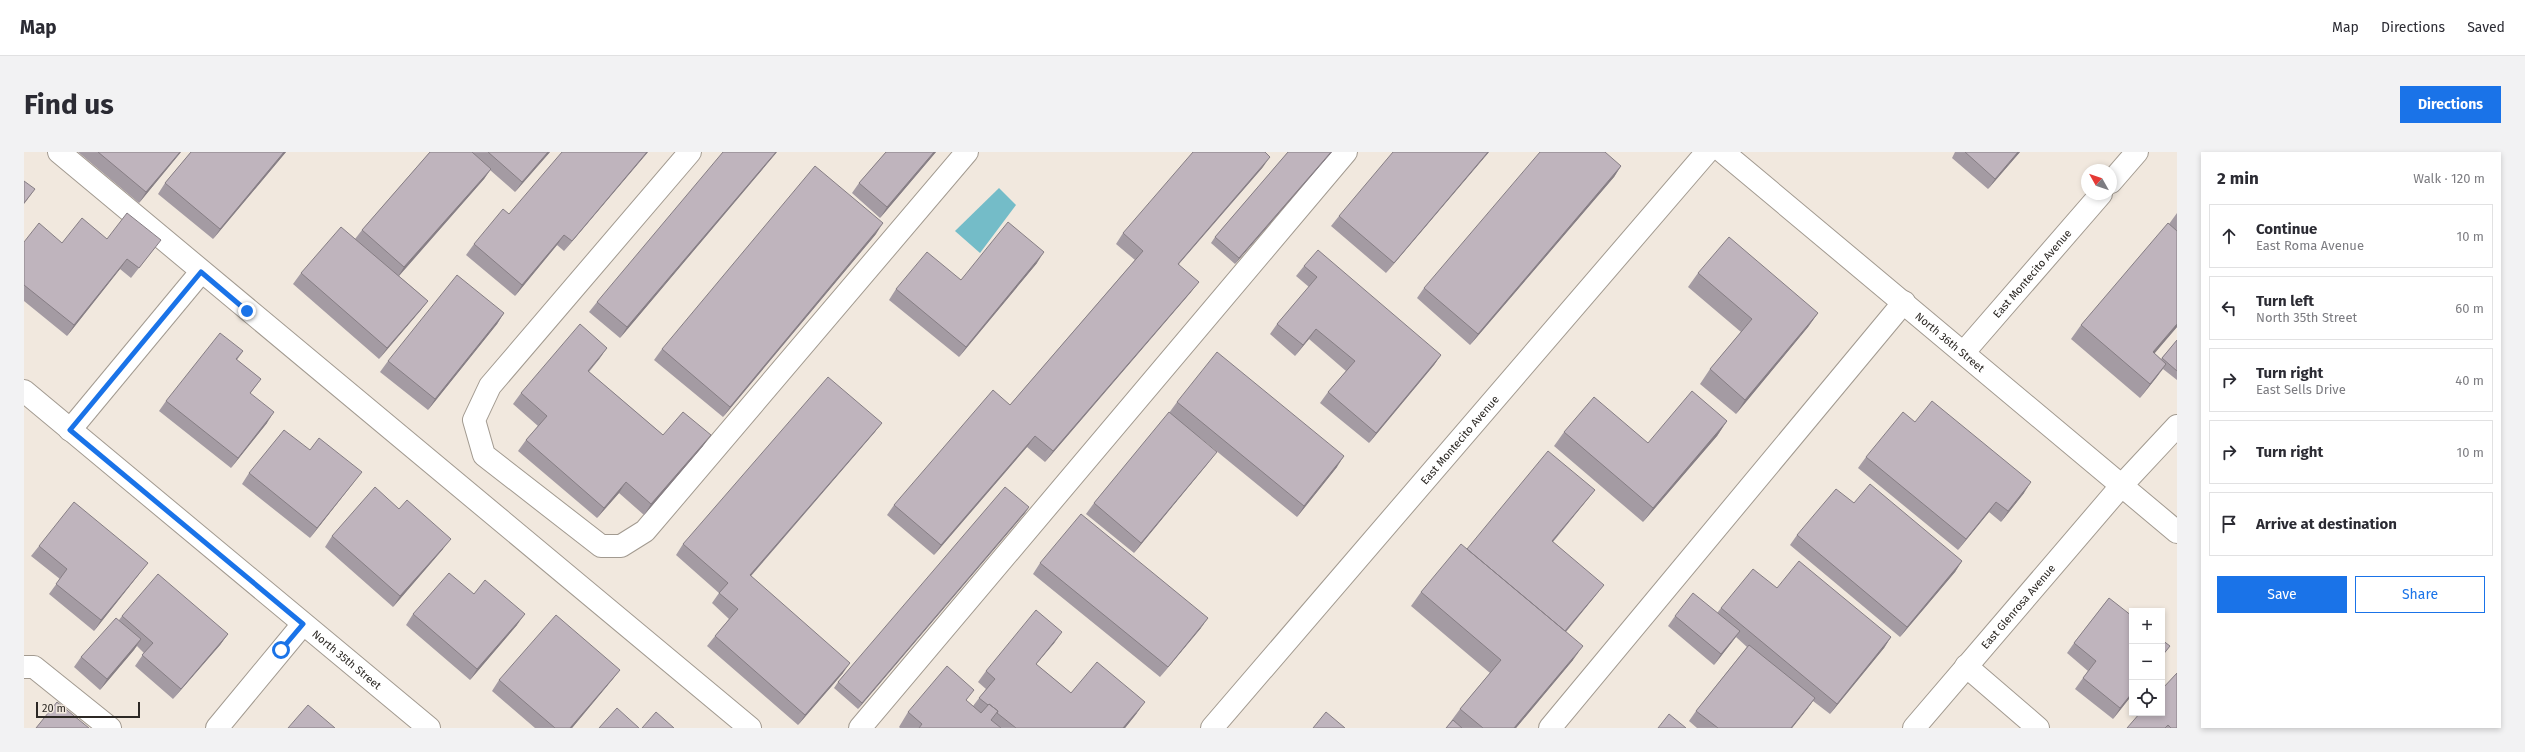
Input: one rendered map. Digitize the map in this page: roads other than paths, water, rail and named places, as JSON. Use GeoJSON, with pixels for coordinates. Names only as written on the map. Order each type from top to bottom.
{"type":"FeatureCollection","features":[{"type":"Feature","properties":{"kind":"street"},"geometry":{"type":"LineString","coordinates":[[59,152],[201,272],[750,728]]}},
{"type":"Feature","properties":{"kind":"street"},"geometry":{"type":"LineString","coordinates":[[690,152],[490,386],[474,420],[484,455],[600,546],[621,546],[645,530],[967,152]]}},
{"type":"Feature","properties":{"kind":"street"},"geometry":{"type":"LineString","coordinates":[[860,728],[1346,152]]}},
{"type":"Feature","properties":{"kind":"street","name":"East Montecito Avenue"},"geometry":{"type":"LineString","coordinates":[[1212,728],[1707,152]]}},
{"type":"Feature","properties":{"kind":"street","name":"North 36th Street"},"geometry":{"type":"LineString","coordinates":[[1723,152],[1964,352],[2177,532]]}},
{"type":"Feature","properties":{"kind":"street"},"geometry":{"type":"LineString","coordinates":[[2117,175],[2137,152]]}},
{"type":"Feature","properties":{"kind":"street","name":"East Montecito Avenue"},"geometry":{"type":"LineString","coordinates":[[1964,352],[2096,200]]}},
{"type":"Feature","properties":{"kind":"street"},"geometry":{"type":"LineString","coordinates":[[70,430],[201,272]]}},
{"type":"Feature","properties":{"kind":"street"},"geometry":{"type":"LineString","coordinates":[[1550,728],[1904,302]]}},
{"type":"Feature","properties":{"kind":"street","name":"North 35th Street"},"geometry":{"type":"LineString","coordinates":[[24,391],[429,728]]}},
{"type":"Feature","properties":{"kind":"street","name":"East Glenrosa Avenue"},"geometry":{"type":"LineString","coordinates":[[1914,728],[2122,485],[2177,426]]}},
{"type":"Feature","properties":{"kind":"street"},"geometry":{"type":"LineString","coordinates":[[217,728],[303,624]]}},
{"type":"Feature","properties":{"kind":"street"},"geometry":{"type":"LineString","coordinates":[[1966,666],[2038,728]]}},
{"type":"Feature","properties":{"kind":"street"},"geometry":{"type":"LineString","coordinates":[[24,667],[34,667],[110,728]]}},
{"type":"Feature","properties":{"kind":"water"},"geometry":{"type":"Polygon","coordinates":[[[999,188],[1016,205],[980,253],[955,231],[999,188]]]}}]}
